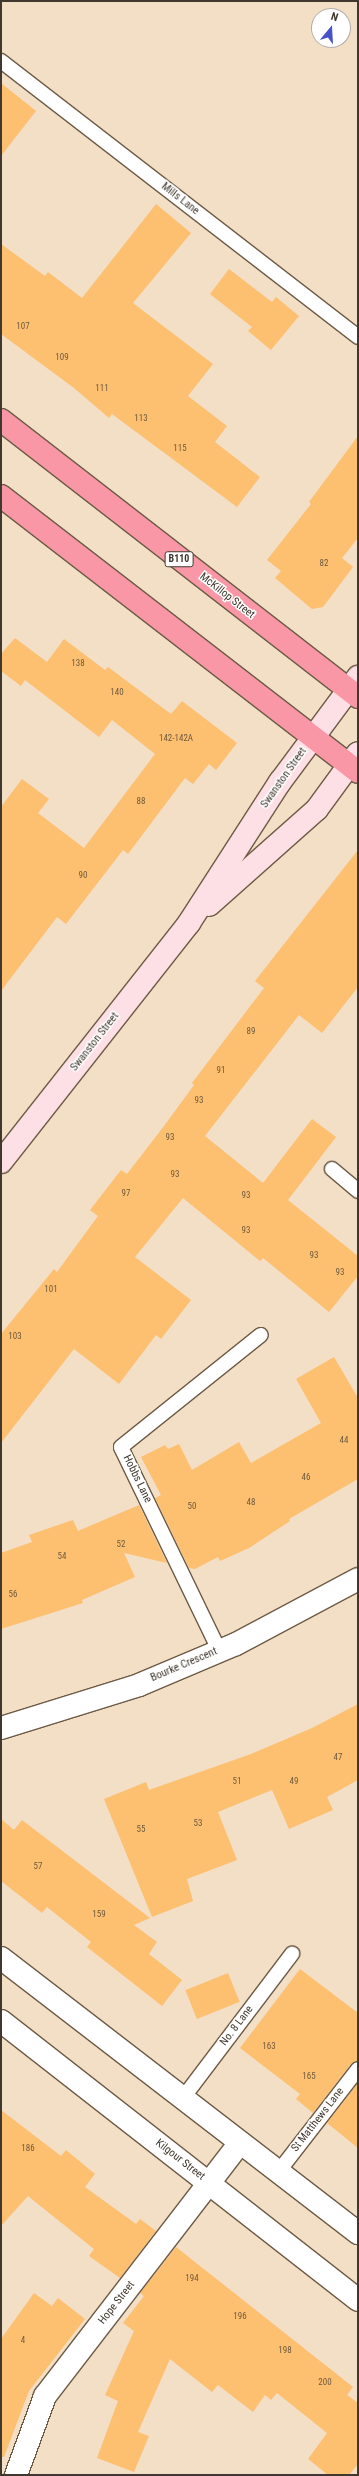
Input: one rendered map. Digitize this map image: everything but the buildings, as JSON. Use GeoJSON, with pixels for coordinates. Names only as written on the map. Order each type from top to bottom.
{"type":"FeatureCollection","features":[{"type":"Feature","properties":{"kind":"highway","name":"McKillop Street"},"geometry":{"type":"LineString","coordinates":[[1,420],[355,688]]}},
{"type":"Feature","properties":{"kind":"highway"},"geometry":{"type":"LineString","coordinates":[[1,496],[313,738],[355,763]]}},
{"type":"Feature","properties":{"kind":"street","name":"Swanston Street"},"geometry":{"type":"LineString","coordinates":[[1,1162],[189,923],[280,782],[313,738],[355,688]]}},
{"type":"Feature","properties":{"kind":"street","name":"Swanston Street"},"geometry":{"type":"LineString","coordinates":[[189,923],[317,810],[355,763]]}},
{"type":"Feature","properties":{"kind":"street","name":"Bourke Crescent"},"geometry":{"type":"LineString","coordinates":[[1,1728],[139,1684],[219,1650],[358,1579]]}},
{"type":"Feature","properties":{"kind":"street"},"geometry":{"type":"LineString","coordinates":[[1,1958],[358,2234]]}},
{"type":"Feature","properties":{"kind":"street","name":"Kilgour Street"},"geometry":{"type":"LineString","coordinates":[[1,2021],[358,2300]]}},
{"type":"Feature","properties":{"kind":"street","name":"Hope Street"},"geometry":{"type":"LineString","coordinates":[[16,2475],[45,2396],[240,2143]]}},
{"type":"Feature","properties":{"kind":"lane","name":"Mills Lane"},"geometry":{"type":"LineString","coordinates":[[1,61],[358,337]]}},
{"type":"Feature","properties":{"kind":"lane"},"geometry":{"type":"LineString","coordinates":[[332,1169],[358,1192]]}},
{"type":"Feature","properties":{"kind":"lane","name":"Hobbs Lane"},"geometry":{"type":"LineString","coordinates":[[219,1650],[121,1447],[261,1335]]}},
{"type":"Feature","properties":{"kind":"lane","name":"No. 8 Lane"},"geometry":{"type":"LineString","coordinates":[[183,2098],[292,1954]]}},
{"type":"Feature","properties":{"kind":"lane","name":"St Matthews Lane"},"geometry":{"type":"LineString","coordinates":[[279,2172],[358,2069]]}}]}
